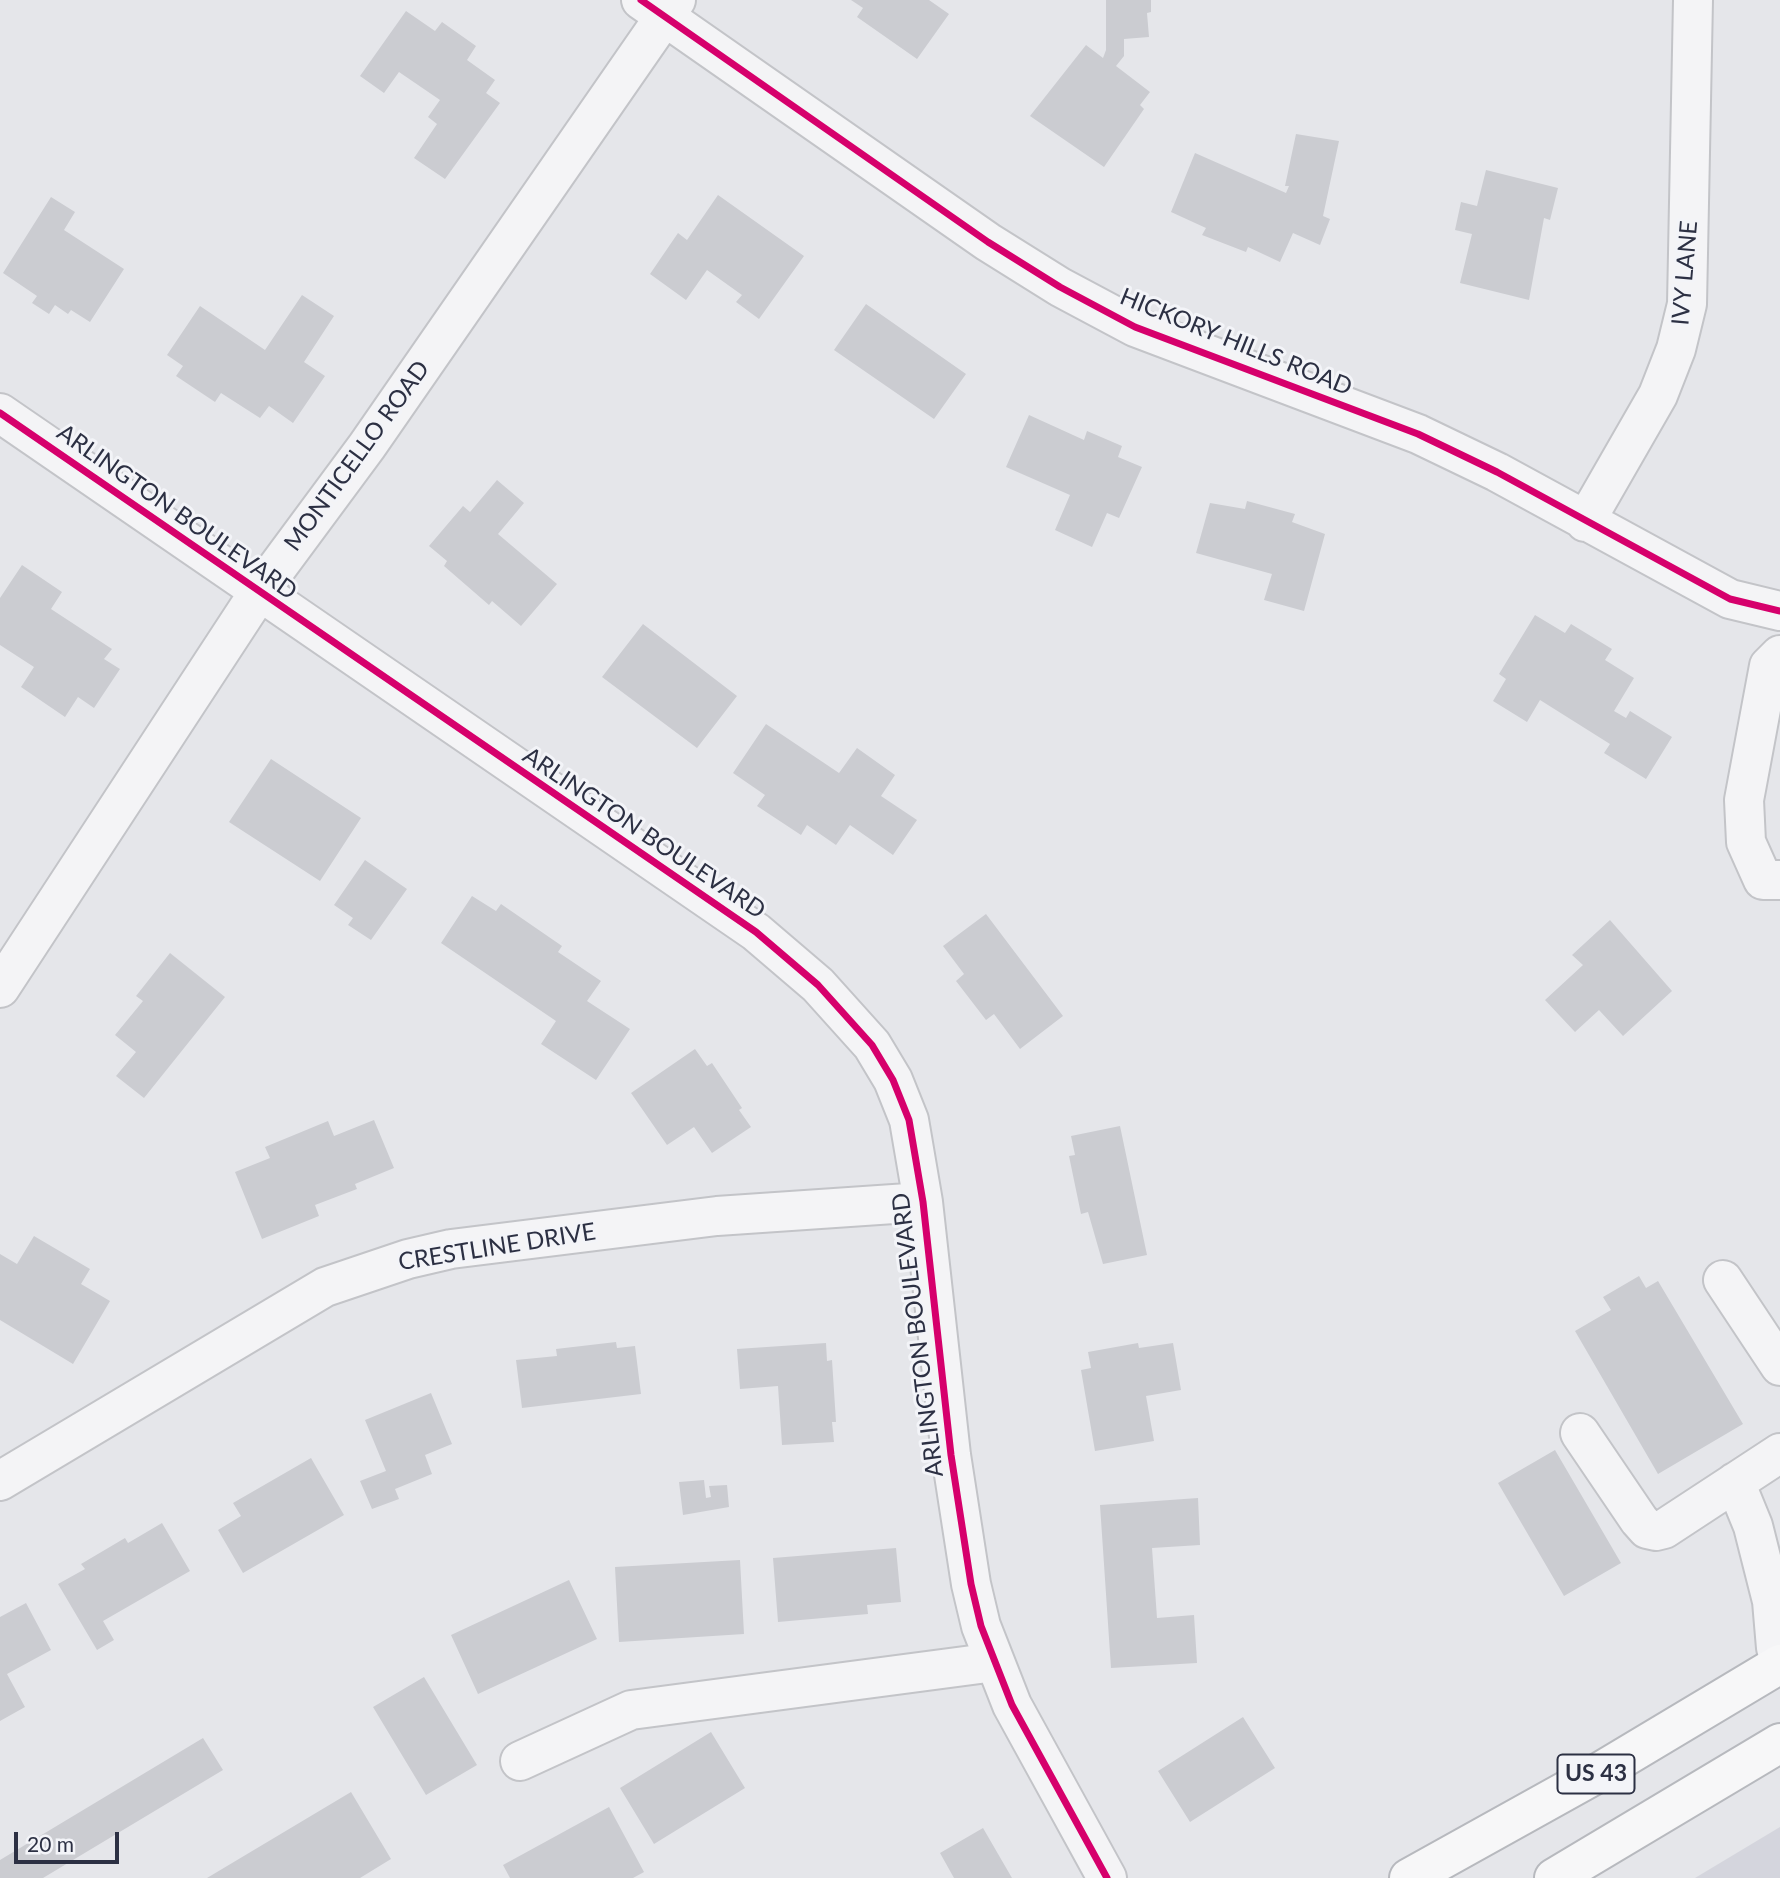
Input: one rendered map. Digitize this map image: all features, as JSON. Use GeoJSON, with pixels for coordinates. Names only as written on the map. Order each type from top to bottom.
{"type":"FeatureCollection","features":[{"type":"Feature","properties":{"kind":"highway","name":"US 43"},"geometry":{"type":"LineString","coordinates":[[1409,1878],[1598,1773],[1780,1664]]}},
{"type":"Feature","properties":{"kind":"highway","name":"US 43"},"geometry":{"type":"LineString","coordinates":[[1554,1878],[1780,1742]]}},
{"type":"Feature","properties":{"kind":"street","name":"IVY LANE"},"geometry":{"type":"LineString","coordinates":[[1585,522],[1658,395],[1676,349],[1688,304],[1693,0]]}},
{"type":"Feature","properties":{"kind":"street","name":"HICKORY HILLS ROAD"},"geometry":{"type":"LineString","coordinates":[[661,6],[988,242],[1060,287],[1135,327],[1174,344],[1418,434],[1497,472],[1730,599],[1780,611]]}},
{"type":"Feature","properties":{"kind":"street","name":"MONTICELLO ROAD"},"geometry":{"type":"LineString","coordinates":[[0,988],[260,592],[367,446],[661,6]]}},
{"type":"Feature","properties":{"kind":"street","name":"ARLINGTON BOULEVARD"},"geometry":{"type":"LineString","coordinates":[[0,413],[756,932],[818,985],[873,1045],[893,1080],[909,1120],[923,1202],[951,1455],[971,1584],[981,1626],[1012,1705],[1107,1878]]}},
{"type":"Feature","properties":{"kind":"street"},"geometry":{"type":"LineString","coordinates":[[1780,655],[1769,666],[1744,800],[1746,842],[1763,880],[1780,880]]}},
{"type":"Feature","properties":{"kind":"street","name":"CRESTLINE DRIVE"},"geometry":{"type":"LineString","coordinates":[[0,1481],[325,1287],[397,1262],[451,1249],[610,1228],[717,1216],[923,1202]]}},
{"type":"Feature","properties":{"kind":"street"},"geometry":{"type":"LineString","coordinates":[[1723,1280],[1780,1366]]}},
{"type":"Feature","properties":{"kind":"street"},"geometry":{"type":"LineString","coordinates":[[1580,1433],[1647,1529],[1664,1529],[1780,1453]]}},
{"type":"Feature","properties":{"kind":"street"},"geometry":{"type":"LineString","coordinates":[[1735,1482],[1753,1526],[1772,1601],[1776,1648],[1780,1655]]}},
{"type":"Feature","properties":{"kind":"street"},"geometry":{"type":"LineString","coordinates":[[520,1761],[631,1710],[995,1662]]}},
{"type":"Feature","properties":{"kind":"shaded area"},"geometry":{"type":"Polygon","coordinates":[[[1780,1827],[1780,1878],[1695,1878],[1780,1827]]]}},
{"type":"Feature","properties":{"kind":"building"},"geometry":{"type":"Polygon","coordinates":[[[851,0],[929,0],[949,14],[917,59],[857,17],[863,8],[851,0]]]}},
{"type":"Feature","properties":{"kind":"building"},"geometry":{"type":"Polygon","coordinates":[[[1106,0],[1151,0],[1151,12],[1147,13],[1149,37],[1124,39],[1124,56],[1116,66],[1150,92],[1140,105],[1144,109],[1104,167],[1030,116],[1086,45],[1103,58],[1106,50],[1106,0]]]}},
{"type":"Feature","properties":{"kind":"building"},"geometry":{"type":"Polygon","coordinates":[[[406,11],[435,31],[442,22],[476,46],[467,60],[495,80],[486,93],[500,103],[445,179],[414,158],[437,124],[428,117],[440,100],[399,72],[384,93],[360,76],[406,11]]]}},
{"type":"Feature","properties":{"kind":"building"},"geometry":{"type":"Polygon","coordinates":[[[1296,134],[1339,141],[1323,216],[1330,219],[1320,245],[1293,233],[1280,262],[1248,247],[1246,252],[1202,235],[1206,228],[1171,212],[1195,153],[1286,193],[1289,186],[1285,186],[1296,134]]]}},
{"type":"Feature","properties":{"kind":"building"},"geometry":{"type":"Polygon","coordinates":[[[1486,170],[1558,188],[1550,220],[1544,218],[1529,300],[1460,283],[1472,234],[1455,230],[1461,202],[1477,206],[1486,170]]]}},
{"type":"Feature","properties":{"kind":"building"},"geometry":{"type":"Polygon","coordinates":[[[718,195],[804,256],[759,319],[736,302],[742,295],[707,270],[686,300],[650,274],[678,233],[687,240],[718,195]]]}},
{"type":"Feature","properties":{"kind":"building"},"geometry":{"type":"Polygon","coordinates":[[[51,197],[75,212],[64,230],[124,269],[90,322],[71,310],[68,314],[55,305],[49,314],[32,303],[37,296],[3,273],[51,197]]]}},
{"type":"Feature","properties":{"kind":"building"},"geometry":{"type":"Polygon","coordinates":[[[302,295],[334,316],[304,362],[325,376],[293,423],[269,406],[260,418],[221,393],[215,402],[176,376],[183,366],[167,355],[200,306],[265,350],[302,295]]]}},
{"type":"Feature","properties":{"kind":"building"},"geometry":{"type":"Polygon","coordinates":[[[866,304],[966,374],[934,419],[834,350],[866,304]]]}},
{"type":"Feature","properties":{"kind":"building"},"geometry":{"type":"Polygon","coordinates":[[[1029,415],[1084,440],[1087,431],[1122,446],[1118,457],[1142,467],[1119,518],[1107,513],[1092,547],[1055,530],[1070,495],[1006,467],[1029,415]]]}},
{"type":"Feature","properties":{"kind":"building"},"geometry":{"type":"Polygon","coordinates":[[[497,480],[524,503],[498,534],[557,584],[521,626],[492,601],[489,605],[444,566],[447,561],[429,546],[463,506],[470,512],[497,480]]]}},
{"type":"Feature","properties":{"kind":"building"},"geometry":{"type":"Polygon","coordinates":[[[1247,501],[1295,514],[1292,522],[1325,534],[1304,611],[1264,600],[1272,574],[1196,553],[1210,503],[1245,509],[1247,501]]]}},
{"type":"Feature","properties":{"kind":"building"},"geometry":{"type":"Polygon","coordinates":[[[22,565],[62,592],[51,609],[112,649],[104,659],[120,669],[94,708],[78,697],[65,717],[21,687],[34,667],[0,645],[0,598],[22,565]]]}},
{"type":"Feature","properties":{"kind":"building"},"geometry":{"type":"Polygon","coordinates":[[[1535,615],[1565,633],[1571,624],[1612,649],[1605,660],[1634,678],[1614,711],[1626,718],[1630,711],[1672,737],[1646,779],[1604,753],[1610,744],[1540,700],[1527,722],[1493,701],[1506,679],[1499,674],[1535,615]]]}},
{"type":"Feature","properties":{"kind":"building"},"geometry":{"type":"Polygon","coordinates":[[[643,624],[737,696],[697,748],[602,677],[643,624]]]}},
{"type":"Feature","properties":{"kind":"building"},"geometry":{"type":"Polygon","coordinates":[[[766,724],[839,773],[857,748],[895,775],[881,796],[917,820],[893,855],[850,825],[836,845],[807,825],[801,835],[757,806],[765,795],[733,773],[766,724]]]}},
{"type":"Feature","properties":{"kind":"building"},"geometry":{"type":"Polygon","coordinates":[[[271,759],[361,818],[320,881],[229,822],[271,759]]]}},
{"type":"Feature","properties":{"kind":"building"},"geometry":{"type":"Polygon","coordinates":[[[365,860],[407,889],[371,940],[348,925],[353,918],[334,905],[365,860]]]}},
{"type":"Feature","properties":{"kind":"building"},"geometry":{"type":"Polygon","coordinates":[[[472,896],[496,911],[501,904],[562,946],[558,952],[601,981],[587,1001],[630,1029],[596,1080],[541,1044],[556,1021],[441,943],[472,896]]]}},
{"type":"Feature","properties":{"kind":"building"},"geometry":{"type":"Polygon","coordinates":[[[986,914],[1063,1016],[1020,1049],[994,1014],[986,1020],[956,981],[964,974],[943,946],[986,914]]]}},
{"type":"Feature","properties":{"kind":"building"},"geometry":{"type":"Polygon","coordinates":[[[1610,920],[1672,991],[1623,1036],[1599,1010],[1575,1032],[1545,1000],[1583,965],[1572,955],[1610,920]]]}},
{"type":"Feature","properties":{"kind":"building"},"geometry":{"type":"Polygon","coordinates":[[[170,953],[225,997],[144,1098],[116,1076],[136,1052],[115,1035],[143,1001],[136,996],[170,953]]]}},
{"type":"Feature","properties":{"kind":"building"},"geometry":{"type":"Polygon","coordinates":[[[695,1049],[707,1066],[712,1063],[742,1108],[739,1110],[751,1127],[712,1153],[694,1127],[667,1145],[631,1093],[695,1049]]]}},
{"type":"Feature","properties":{"kind":"building"},"geometry":{"type":"Polygon","coordinates":[[[374,1120],[394,1168],[355,1184],[357,1189],[315,1205],[319,1216],[262,1239],[235,1172],[270,1158],[265,1147],[328,1121],[334,1136],[374,1120]]]}},
{"type":"Feature","properties":{"kind":"building"},"geometry":{"type":"Polygon","coordinates":[[[1120,1126],[1147,1255],[1103,1264],[1088,1212],[1081,1214],[1069,1156],[1075,1155],[1071,1136],[1120,1126]]]}},
{"type":"Feature","properties":{"kind":"building"},"geometry":{"type":"Polygon","coordinates":[[[34,1236],[90,1269],[81,1284],[110,1301],[73,1364],[0,1320],[0,1254],[17,1264],[34,1236]]]}},
{"type":"Feature","properties":{"kind":"building"},"geometry":{"type":"Polygon","coordinates":[[[1639,1276],[1646,1288],[1658,1281],[1743,1424],[1658,1474],[1575,1331],[1611,1310],[1603,1297],[1639,1276]]]}},
{"type":"Feature","properties":{"kind":"building"},"geometry":{"type":"Polygon","coordinates":[[[616,1342],[617,1348],[635,1346],[641,1394],[522,1408],[516,1360],[557,1356],[556,1349],[616,1342]]]}},
{"type":"Feature","properties":{"kind":"building"},"geometry":{"type":"Polygon","coordinates":[[[826,1343],[827,1361],[832,1360],[836,1422],[832,1422],[834,1442],[782,1445],[778,1386],[740,1389],[737,1349],[826,1343]]]}},
{"type":"Feature","properties":{"kind":"building"},"geometry":{"type":"Polygon","coordinates":[[[1138,1343],[1139,1348],[1173,1343],[1181,1390],[1146,1396],[1154,1441],[1095,1451],[1081,1370],[1091,1368],[1088,1352],[1138,1343]]]}},
{"type":"Feature","properties":{"kind":"building"},"geometry":{"type":"Polygon","coordinates":[[[431,1393],[452,1444],[425,1455],[432,1474],[395,1489],[399,1499],[372,1509],[360,1481],[386,1471],[365,1420],[431,1393]]]}},
{"type":"Feature","properties":{"kind":"building"},"geometry":{"type":"Polygon","coordinates":[[[1555,1450],[1621,1563],[1564,1596],[1498,1483],[1555,1450]]]}},
{"type":"Feature","properties":{"kind":"building"},"geometry":{"type":"Polygon","coordinates":[[[311,1458],[344,1515],[243,1573],[218,1530],[241,1516],[233,1503],[311,1458]]]}},
{"type":"Feature","properties":{"kind":"building"},"geometry":{"type":"Polygon","coordinates":[[[704,1480],[706,1498],[711,1497],[709,1486],[727,1485],[729,1507],[683,1515],[679,1482],[704,1480]]]}},
{"type":"Feature","properties":{"kind":"building"},"geometry":{"type":"Polygon","coordinates":[[[1198,1498],[1200,1545],[1152,1548],[1157,1618],[1194,1615],[1197,1663],[1111,1668],[1100,1505],[1198,1498]]]}},
{"type":"Feature","properties":{"kind":"building"},"geometry":{"type":"Polygon","coordinates":[[[162,1523],[190,1571],[103,1621],[114,1640],[97,1650],[58,1584],[85,1569],[81,1564],[125,1538],[128,1543],[162,1523]]]}},
{"type":"Feature","properties":{"kind":"building"},"geometry":{"type":"Polygon","coordinates":[[[896,1548],[901,1602],[867,1605],[868,1614],[778,1622],[773,1558],[896,1548]]]}},
{"type":"Feature","properties":{"kind":"building"},"geometry":{"type":"Polygon","coordinates":[[[740,1560],[744,1634],[619,1642],[615,1567],[740,1560]]]}},
{"type":"Feature","properties":{"kind":"building"},"geometry":{"type":"Polygon","coordinates":[[[569,1580],[597,1639],[478,1694],[451,1635],[569,1580]]]}},
{"type":"Feature","properties":{"kind":"building"},"geometry":{"type":"Polygon","coordinates":[[[26,1603],[51,1650],[7,1674],[25,1707],[0,1721],[0,1617],[26,1603]]]}},
{"type":"Feature","properties":{"kind":"building"},"geometry":{"type":"Polygon","coordinates":[[[424,1677],[477,1765],[426,1795],[373,1707],[424,1677]]]}},
{"type":"Feature","properties":{"kind":"building"},"geometry":{"type":"Polygon","coordinates":[[[1243,1717],[1275,1768],[1190,1822],[1158,1771],[1243,1717]]]}},
{"type":"Feature","properties":{"kind":"building"},"geometry":{"type":"Polygon","coordinates":[[[711,1732],[745,1788],[654,1844],[620,1788],[711,1732]]]}},
{"type":"Feature","properties":{"kind":"building"},"geometry":{"type":"Polygon","coordinates":[[[203,1738],[223,1770],[43,1878],[0,1878],[0,1860],[203,1738]]]}},
{"type":"Feature","properties":{"kind":"building"},"geometry":{"type":"Polygon","coordinates":[[[351,1792],[391,1859],[360,1878],[207,1878],[351,1792]]]}},
{"type":"Feature","properties":{"kind":"building"},"geometry":{"type":"Polygon","coordinates":[[[609,1807],[644,1872],[633,1878],[510,1878],[503,1865],[609,1807]]]}},
{"type":"Feature","properties":{"kind":"building"},"geometry":{"type":"Polygon","coordinates":[[[983,1828],[1012,1878],[954,1878],[940,1853],[983,1828]]]}},
{"type":"Feature","properties":{"kind":"cycle path"},"geometry":{"type":"LineString","coordinates":[[641,0],[988,242],[1060,287],[1135,327],[1418,434],[1497,472],[1730,599],[1780,611]]}},
{"type":"Feature","properties":{"kind":"cycle path"},"geometry":{"type":"LineString","coordinates":[[0,413],[756,932],[818,985],[872,1045],[893,1080],[909,1120],[923,1202],[951,1455],[971,1584],[981,1626],[1012,1705],[1107,1878]]}}]}
